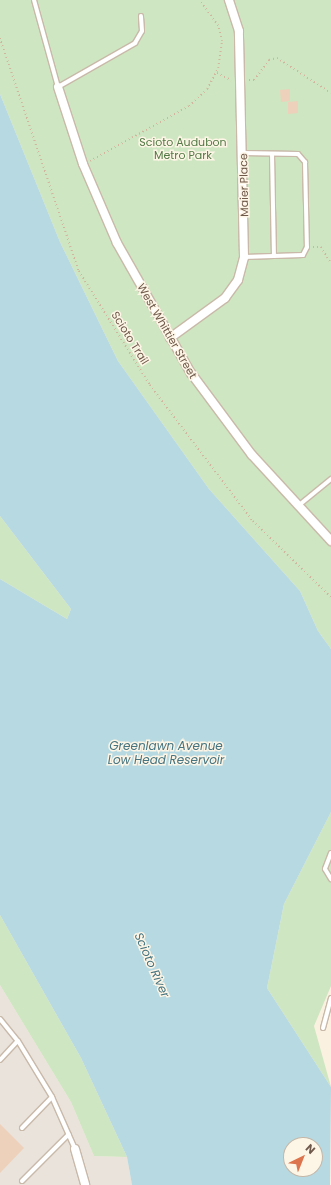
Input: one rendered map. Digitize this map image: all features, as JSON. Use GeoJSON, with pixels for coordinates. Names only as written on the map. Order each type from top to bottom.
{"type":"FeatureCollection","features":[{"type":"Feature","properties":{"kind":"street","name":"Maier Place"},"geometry":{"type":"LineString","coordinates":[[170,338],[225,298],[238,280],[244,257],[243,153],[239,31],[229,0]]}},
{"type":"Feature","properties":{"kind":"street","name":"West Whittier Street"},"geometry":{"type":"LineString","coordinates":[[58,86],[83,164],[117,243],[170,338],[210,402],[298,506],[331,541]]}},
{"type":"Feature","properties":{"kind":"street"},"geometry":{"type":"LineString","coordinates":[[75,1149],[85,1185]]}},
{"type":"Feature","properties":{"kind":"lane"},"geometry":{"type":"LineString","coordinates":[[34,0],[58,86],[134,43],[142,31],[141,16]]}},
{"type":"Feature","properties":{"kind":"lane"},"geometry":{"type":"LineString","coordinates":[[243,153],[298,154],[305,162],[307,247],[303,256],[244,257]]}},
{"type":"Feature","properties":{"kind":"lane"},"geometry":{"type":"LineString","coordinates":[[272,154],[274,256]]}},
{"type":"Feature","properties":{"kind":"lane"},"geometry":{"type":"LineString","coordinates":[[298,506],[331,479]]}},
{"type":"Feature","properties":{"kind":"lane"},"geometry":{"type":"LineString","coordinates":[[331,853],[325,869],[331,879]]}},
{"type":"Feature","properties":{"kind":"lane"},"geometry":{"type":"LineString","coordinates":[[323,1028],[331,998]]}},
{"type":"Feature","properties":{"kind":"lane"},"geometry":{"type":"LineString","coordinates":[[0,1019],[18,1041],[52,1097],[75,1149]]}},
{"type":"Feature","properties":{"kind":"lane"},"geometry":{"type":"LineString","coordinates":[[0,1060],[18,1041]]}},
{"type":"Feature","properties":{"kind":"lane"},"geometry":{"type":"LineString","coordinates":[[22,1128],[52,1097]]}},
{"type":"Feature","properties":{"kind":"lane"},"geometry":{"type":"LineString","coordinates":[[22,1181],[69,1134]]}},
{"type":"Feature","properties":{"kind":"path"},"geometry":{"type":"LineString","coordinates":[[83,164],[190,106],[207,89],[217,73],[222,41],[218,26],[199,0]]}},
{"type":"Feature","properties":{"kind":"path","name":"Scioto Trail"},"geometry":{"type":"LineString","coordinates":[[0,38],[79,271],[150,384],[253,521],[331,598]]}},
{"type":"Feature","properties":{"kind":"path"},"geometry":{"type":"LineString","coordinates":[[217,73],[241,80],[254,80],[269,60],[277,58],[331,93]]}},
{"type":"Feature","properties":{"kind":"path"},"geometry":{"type":"LineString","coordinates":[[307,247],[321,247],[331,263]]}},
{"type":"Feature","properties":{"kind":"shaded area"},"geometry":{"type":"Polygon","coordinates":[[[0,985],[71,1102],[94,1156],[127,1157],[132,1185],[0,1185],[0,985]]]}},
{"type":"Feature","properties":{"kind":"green space","name":"Scioto Audubon Metro Park"},"geometry":{"type":"Polygon","coordinates":[[[0,0],[331,0],[331,649],[318,631],[300,591],[209,489],[118,361],[60,242],[0,94],[0,0]]]}},
{"type":"Feature","properties":{"kind":"green space"},"geometry":{"type":"Polygon","coordinates":[[[0,516],[71,609],[67,619],[0,579],[0,516]]]}},
{"type":"Feature","properties":{"kind":"green space"},"geometry":{"type":"Polygon","coordinates":[[[331,812],[331,986],[314,1026],[331,1087],[267,988],[284,904],[331,812]]]}},
{"type":"Feature","properties":{"kind":"green space"},"geometry":{"type":"Polygon","coordinates":[[[0,915],[81,1058],[127,1157],[94,1156],[71,1102],[0,985],[0,915]]]}},
{"type":"Feature","properties":{"kind":"water","name":"Greenlawn Avenue Low Head Reservoir"},"geometry":{"type":"Polygon","coordinates":[[[0,94],[60,242],[118,361],[209,489],[300,591],[318,631],[331,649],[331,812],[284,904],[267,988],[331,1087],[330,1185],[132,1185],[127,1157],[81,1058],[0,915],[0,579],[67,619],[71,609],[0,516],[0,94]]]}},
{"type":"Feature","properties":{"kind":"building"},"geometry":{"type":"Polygon","coordinates":[[[290,89],[290,101],[281,102],[280,90],[290,89]]]}},
{"type":"Feature","properties":{"kind":"building"},"geometry":{"type":"Polygon","coordinates":[[[298,101],[298,113],[288,114],[288,102],[298,101]]]}},
{"type":"Feature","properties":{"kind":"building"},"geometry":{"type":"Polygon","coordinates":[[[0,1124],[24,1148],[0,1173],[0,1124]]]}},
{"type":"Feature","properties":{"kind":"water label","name":"Scioto River"},"geometry":{"type":"Point","coordinates":[152,965]}}]}
